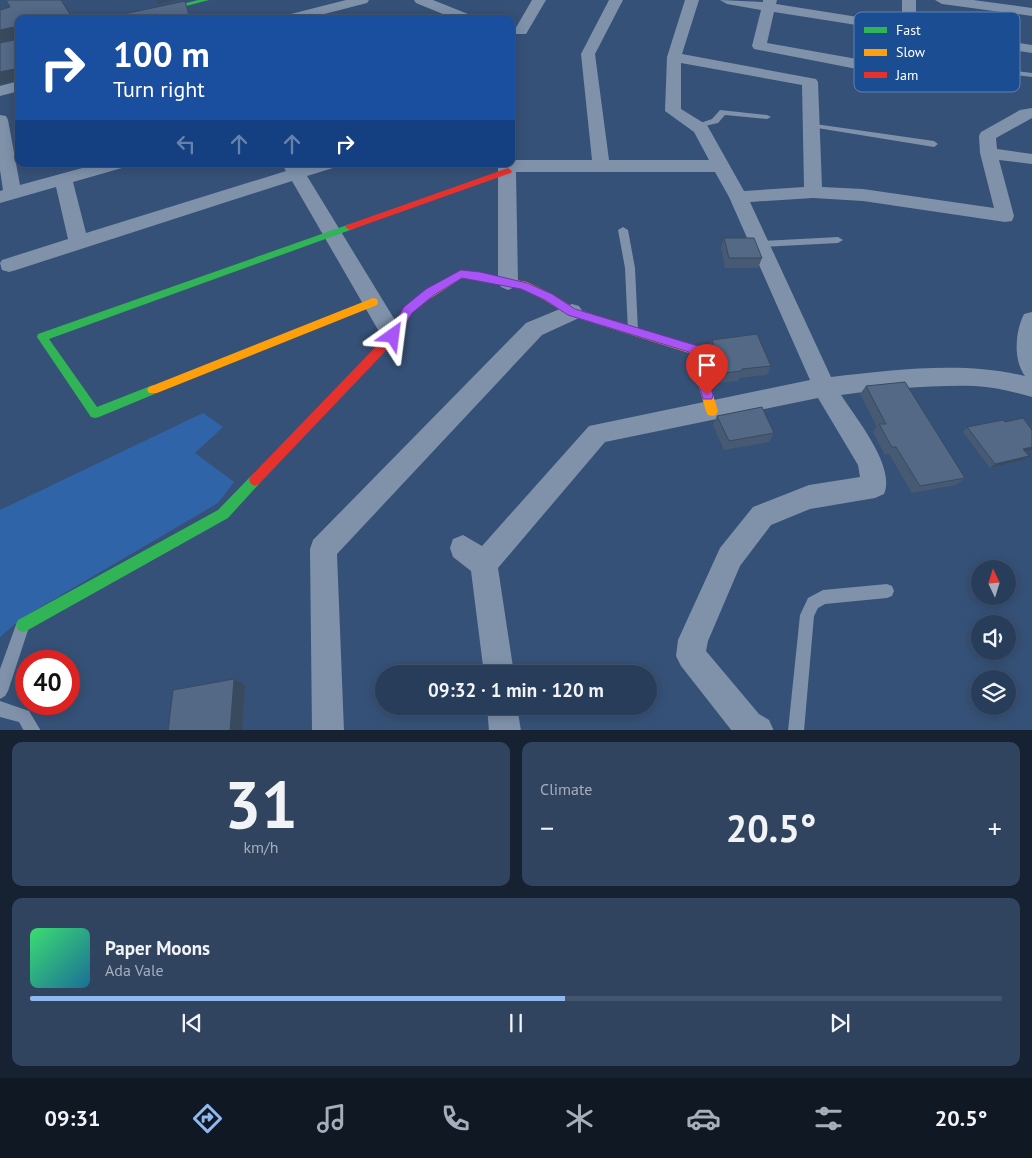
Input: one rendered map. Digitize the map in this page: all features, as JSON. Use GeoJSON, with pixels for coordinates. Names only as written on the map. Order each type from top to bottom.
{"type":"FeatureCollection","features":[{"type":"Feature","properties":{"kind":"street"},"geometry":{"type":"LineString","coordinates":[[148,15],[194,6],[206,0]]}},
{"type":"Feature","properties":{"kind":"street"},"geometry":{"type":"LineString","coordinates":[[304,15],[362,0]]}},
{"type":"Feature","properties":{"kind":"street"},"geometry":{"type":"LineString","coordinates":[[422,0],[456,15]]}},
{"type":"Feature","properties":{"kind":"street"},"geometry":{"type":"LineString","coordinates":[[458,15],[462,0]]}},
{"type":"Feature","properties":{"kind":"street"},"geometry":{"type":"LineString","coordinates":[[516,36],[539,0]]}},
{"type":"Feature","properties":{"kind":"street"},"geometry":{"type":"LineString","coordinates":[[601,165],[588,54],[616,0]]}},
{"type":"Feature","properties":{"kind":"street"},"geometry":{"type":"LineString","coordinates":[[692,0],[674,57],[673,111],[701,129],[722,166],[760,244],[824,387],[870,462],[875,486],[809,497],[762,516],[730,557],[693,640],[691,656],[748,725],[758,730]]}},
{"type":"Feature","properties":{"kind":"street"},"geometry":{"type":"LineString","coordinates":[[727,0],[769,3],[854,19]]}},
{"type":"Feature","properties":{"kind":"street"},"geometry":{"type":"LineString","coordinates":[[942,0],[1032,12]]}},
{"type":"Feature","properties":{"kind":"street"},"geometry":{"type":"LineString","coordinates":[[769,3],[759,46],[854,63]]}},
{"type":"Feature","properties":{"kind":"street"},"geometry":{"type":"LineString","coordinates":[[674,57],[810,82],[813,192]]}},
{"type":"Feature","properties":{"kind":"street"},"geometry":{"type":"LineString","coordinates":[[0,91],[15,87]]}},
{"type":"Feature","properties":{"kind":"street"},"geometry":{"type":"LineString","coordinates":[[738,197],[813,192],[863,195],[1005,216],[987,136],[1026,112],[1032,113]]}},
{"type":"Feature","properties":{"kind":"street"},"geometry":{"type":"LineString","coordinates":[[0,120],[7,138],[6,196],[105,167]]}},
{"type":"Feature","properties":{"kind":"street"},"geometry":{"type":"LineString","coordinates":[[990,153],[1032,159]]}},
{"type":"Feature","properties":{"kind":"street"},"geometry":{"type":"LineString","coordinates":[[515,167],[722,166]]}},
{"type":"Feature","properties":{"kind":"street"},"geometry":{"type":"LineString","coordinates":[[10,265],[294,169],[307,167]]}},
{"type":"Feature","properties":{"kind":"street"},"geometry":{"type":"LineString","coordinates":[[373,302],[94,413],[42,337],[332,234],[508,167],[508,282]]}},
{"type":"Feature","properties":{"kind":"street"},"geometry":{"type":"LineString","coordinates":[[294,169],[393,336]]}},
{"type":"Feature","properties":{"kind":"street"},"geometry":{"type":"LineString","coordinates":[[63,179],[79,243]]}},
{"type":"Feature","properties":{"kind":"street"},"geometry":{"type":"LineString","coordinates":[[23,625],[223,514],[393,336],[408,310],[430,292],[461,274],[523,285],[548,297],[572,312],[694,350],[712,410]]}},
{"type":"Feature","properties":{"kind":"street"},"geometry":{"type":"LineString","coordinates":[[328,730],[323,549],[534,329],[572,312]]}},
{"type":"Feature","properties":{"kind":"street"},"geometry":{"type":"LineString","coordinates":[[1032,320],[1027,349],[1032,370]]}},
{"type":"Feature","properties":{"kind":"street"},"geometry":{"type":"LineString","coordinates":[[496,665],[474,556],[598,433],[824,387],[886,380],[976,378],[1003,380],[1032,387]]}},
{"type":"Feature","properties":{"kind":"street"},"geometry":{"type":"LineString","coordinates":[[503,715],[505,730]]}},
{"type":"Feature","properties":{"kind":"lane"},"geometry":{"type":"LineString","coordinates":[[696,126],[716,121],[723,112],[767,118]]}},
{"type":"Feature","properties":{"kind":"lane"},"geometry":{"type":"LineString","coordinates":[[811,125],[934,144]]}},
{"type":"Feature","properties":{"kind":"lane"},"geometry":{"type":"LineString","coordinates":[[623,230],[630,268],[633,331]]}},
{"type":"Feature","properties":{"kind":"lane"},"geometry":{"type":"LineString","coordinates":[[760,244],[838,240]]}},
{"type":"Feature","properties":{"kind":"lane"},"geometry":{"type":"LineString","coordinates":[[796,730],[807,615],[814,603],[823,597],[887,591]]}},
{"type":"Feature","properties":{"kind":"lane"},"geometry":{"type":"LineString","coordinates":[[0,691],[23,625]]}},
{"type":"Feature","properties":{"kind":"lane"},"geometry":{"type":"LineString","coordinates":[[0,709],[24,716],[33,730]]}},
{"type":"Feature","properties":{"kind":"shaded area"},"geometry":{"type":"Polygon","coordinates":[[[203,413],[223,427],[195,453],[234,482],[218,503],[22,618],[0,637],[0,510],[203,413]]]}},
{"type":"Feature","properties":{"kind":"building"},"geometry":{"type":"Polygon","coordinates":[[[6,0],[61,0],[70,15],[15,15],[15,69],[0,72],[0,43],[14,40],[14,27],[0,30],[0,10],[10,7],[6,0]]]}},
{"type":"Feature","properties":{"kind":"building"},"geometry":{"type":"Polygon","coordinates":[[[185,1],[189,15],[119,15],[185,1]]]}},
{"type":"Feature","properties":{"kind":"building"},"geometry":{"type":"Polygon","coordinates":[[[724,238],[754,238],[762,258],[729,258],[724,238]]]}},
{"type":"Feature","properties":{"kind":"building"},"geometry":{"type":"Polygon","coordinates":[[[757,334],[771,366],[723,373],[712,340],[757,334]]]}},
{"type":"Feature","properties":{"kind":"building"},"geometry":{"type":"Polygon","coordinates":[[[905,382],[965,478],[920,486],[896,447],[892,447],[879,424],[886,424],[866,386],[905,382]]]}},
{"type":"Feature","properties":{"kind":"building"},"geometry":{"type":"Polygon","coordinates":[[[762,407],[774,433],[729,441],[717,416],[762,407]]]}},
{"type":"Feature","properties":{"kind":"building"},"geometry":{"type":"Polygon","coordinates":[[[1023,418],[1032,430],[1032,447],[1023,449],[1029,456],[995,464],[967,427],[1003,420],[1005,422],[1023,418]]]}},
{"type":"Feature","properties":{"kind":"building"},"geometry":{"type":"Polygon","coordinates":[[[234,679],[230,730],[168,730],[173,690],[234,679]]]}},
{"type":"Feature","properties":{"kind":"traffic: fast"},"geometry":{"type":"LineString","coordinates":[[144,15],[206,0]]}},
{"type":"Feature","properties":{"kind":"traffic: fast"},"geometry":{"type":"LineString","coordinates":[[153,390],[95,413],[42,337],[350,227]]}},
{"type":"Feature","properties":{"kind":"traffic: fast"},"geometry":{"type":"LineString","coordinates":[[23,625],[223,514],[255,480]]}},
{"type":"Feature","properties":{"kind":"traffic: slow"},"geometry":{"type":"LineString","coordinates":[[427,295],[461,274],[523,285],[548,297],[572,312],[694,350],[712,411]]}},
{"type":"Feature","properties":{"kind":"traffic: slow"},"geometry":{"type":"LineString","coordinates":[[153,390],[373,302]]}},
{"type":"Feature","properties":{"kind":"traffic: jam"},"geometry":{"type":"LineString","coordinates":[[350,227],[508,171]]}},
{"type":"Feature","properties":{"kind":"traffic: jam"},"geometry":{"type":"LineString","coordinates":[[255,480],[393,336],[408,310],[427,295]]}},
{"type":"Feature","properties":{"kind":"route"},"geometry":{"type":"LineString","coordinates":[[393,336],[408,310],[430,292],[461,274],[480,276],[523,285],[548,297],[572,312],[694,350],[707,395]]}}]}
